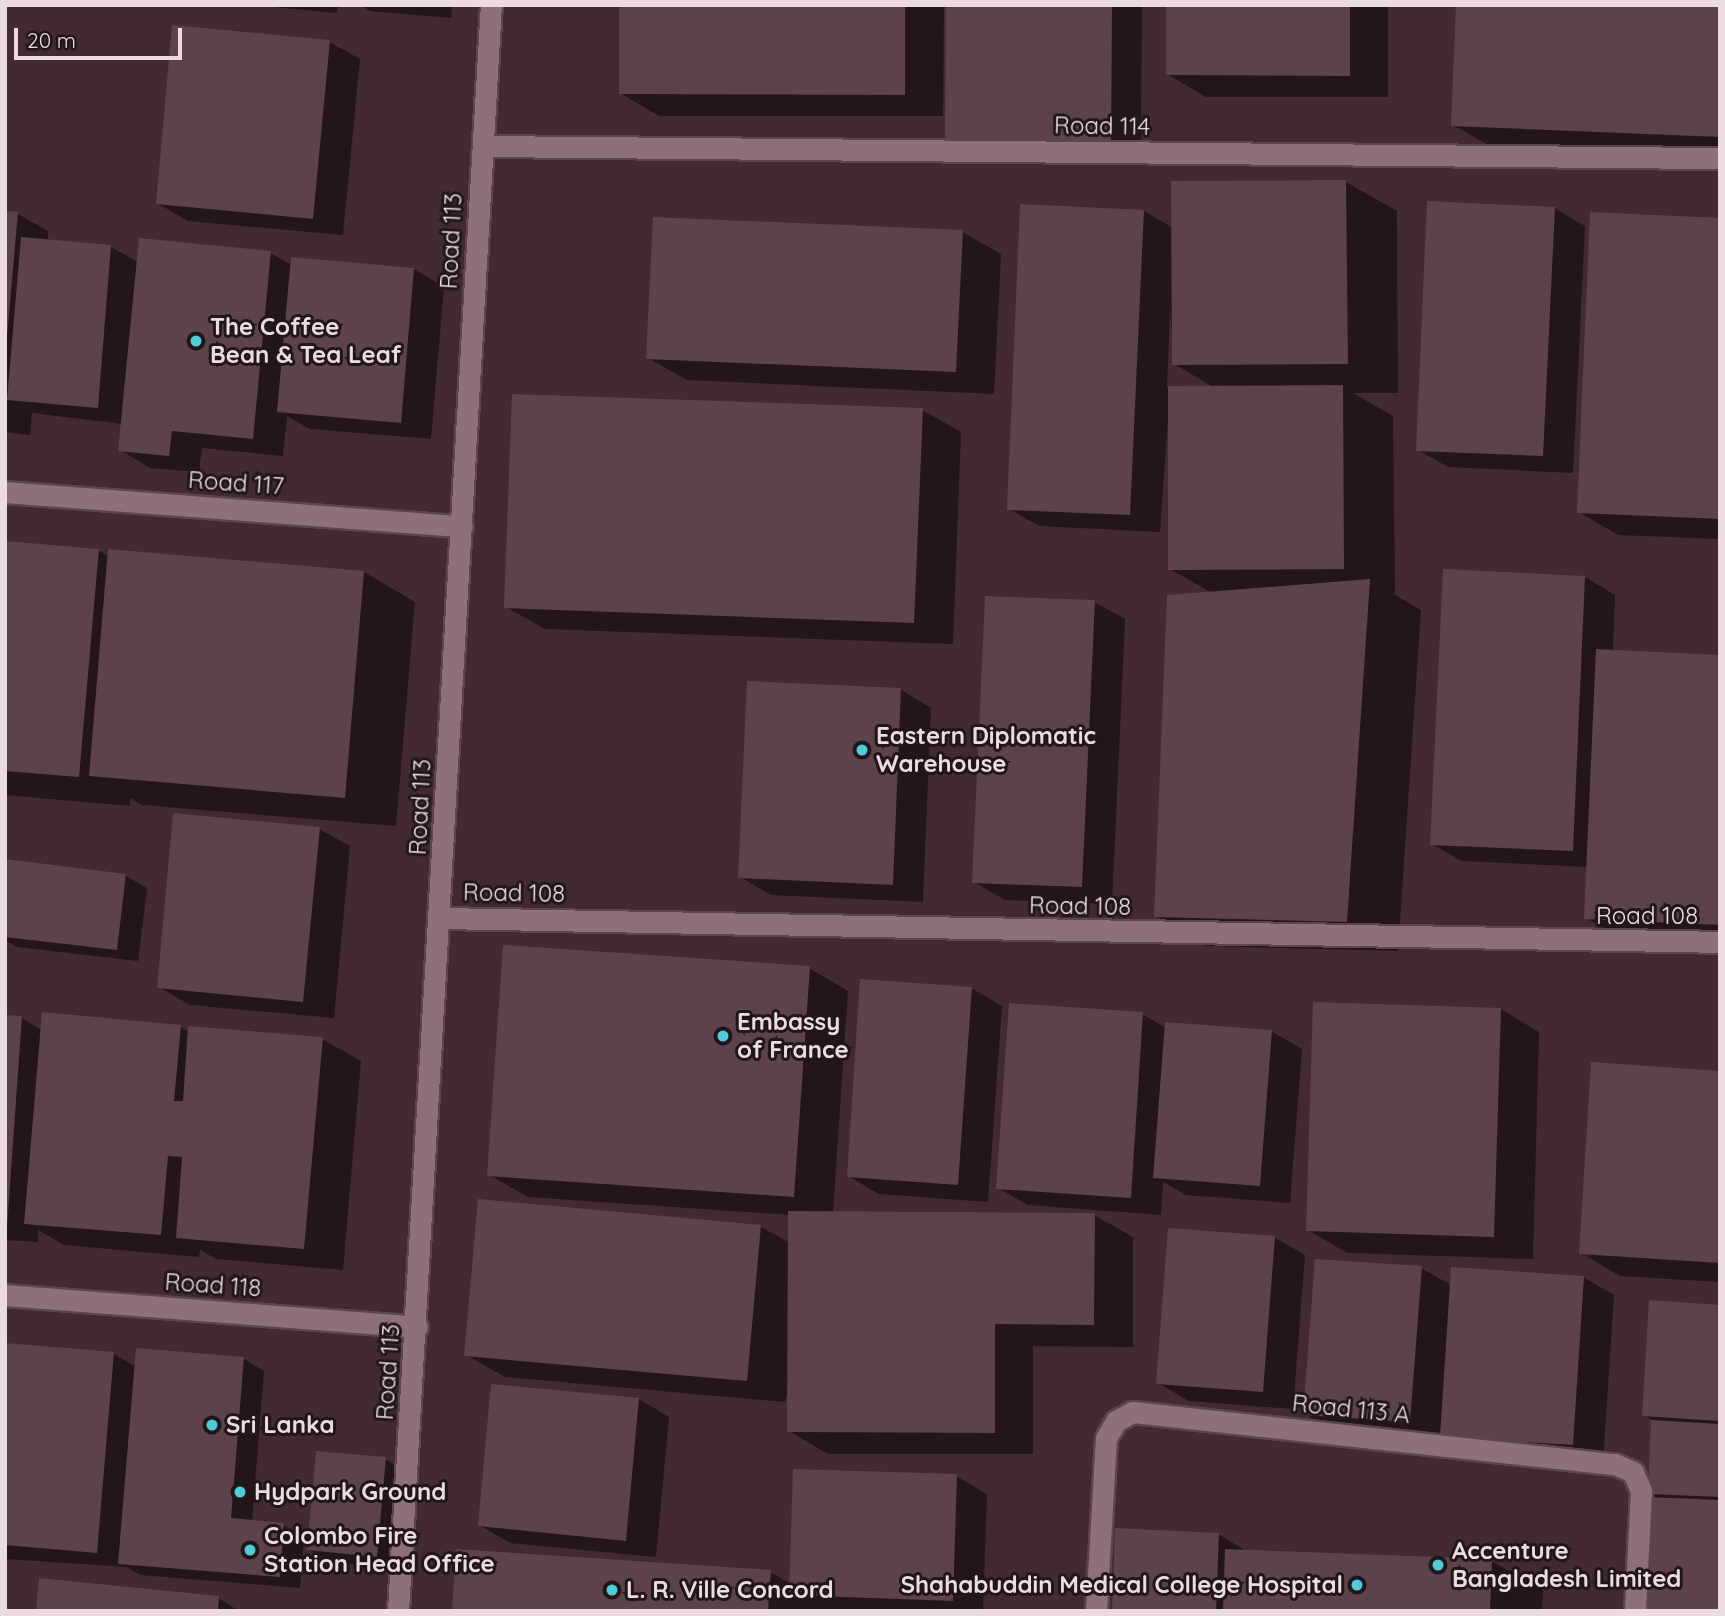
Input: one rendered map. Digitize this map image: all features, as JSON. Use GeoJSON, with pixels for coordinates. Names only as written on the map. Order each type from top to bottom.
{"type":"FeatureCollection","features":[{"type":"Feature","properties":{"kind":"street","name":"Road 113"},"geometry":{"type":"LineString","coordinates":[[398,1611],[417,1327],[491,5]]}},
{"type":"Feature","properties":{"kind":"street","name":"Road 114"},"geometry":{"type":"LineString","coordinates":[[483,146],[1720,158]]}},
{"type":"Feature","properties":{"kind":"street","name":"Road 117"},"geometry":{"type":"LineString","coordinates":[[5,492],[462,526]]}},
{"type":"Feature","properties":{"kind":"street","name":"Road 108"},"geometry":{"type":"LineString","coordinates":[[440,918],[1720,942]]}},
{"type":"Feature","properties":{"kind":"street","name":"Road 118"},"geometry":{"type":"LineString","coordinates":[[5,1295],[417,1327]]}},
{"type":"Feature","properties":{"kind":"street","name":"Road 113 A"},"geometry":{"type":"LineString","coordinates":[[1096,1611],[1105,1438],[1115,1420],[1133,1412],[1615,1464],[1633,1472],[1642,1491],[1635,1611]]}},
{"type":"Feature","properties":{"kind":"building"},"geometry":{"type":"Polygon","coordinates":[[[619,5],[905,5],[905,95],[619,94],[619,5]]]}},
{"type":"Feature","properties":{"kind":"building"},"geometry":{"type":"Polygon","coordinates":[[[946,5],[1112,5],[1111,141],[945,141],[946,5]]]}},
{"type":"Feature","properties":{"kind":"building"},"geometry":{"type":"Polygon","coordinates":[[[1166,5],[1350,5],[1350,76],[1166,75],[1166,5]]]}},
{"type":"Feature","properties":{"kind":"building"},"geometry":{"type":"Polygon","coordinates":[[[1456,5],[1720,5],[1720,137],[1451,126],[1456,5]]]}},
{"type":"Feature","properties":{"kind":"building"},"geometry":{"type":"Polygon","coordinates":[[[172,25],[330,40],[313,219],[156,204],[172,25]]]}},
{"type":"Feature","properties":{"kind":"building"},"geometry":{"type":"Polygon","coordinates":[[[1346,180],[1348,364],[1172,365],[1171,181],[1346,180]]]}},
{"type":"Feature","properties":{"kind":"building"},"geometry":{"type":"Polygon","coordinates":[[[1427,201],[1555,207],[1543,456],[1416,451],[1427,201]]]}},
{"type":"Feature","properties":{"kind":"building"},"geometry":{"type":"Polygon","coordinates":[[[1020,204],[1144,210],[1130,515],[1007,510],[1020,204]]]}},
{"type":"Feature","properties":{"kind":"building"},"geometry":{"type":"Polygon","coordinates":[[[5,211],[18,212],[7,337],[5,337],[5,211]]]}},
{"type":"Feature","properties":{"kind":"building"},"geometry":{"type":"Polygon","coordinates":[[[1590,212],[1720,218],[1720,519],[1577,513],[1590,212]]]}},
{"type":"Feature","properties":{"kind":"building"},"geometry":{"type":"Polygon","coordinates":[[[653,217],[963,230],[956,372],[646,359],[653,217]]]}},
{"type":"Feature","properties":{"kind":"building"},"geometry":{"type":"Polygon","coordinates":[[[21,237],[111,245],[98,408],[7,400],[21,237]]]}},
{"type":"Feature","properties":{"kind":"building","name":"The Coffee Bean & Tea Leaf"},"geometry":{"type":"Polygon","coordinates":[[[139,238],[271,251],[253,439],[172,431],[169,456],[118,451],[139,238]]]}},
{"type":"Feature","properties":{"kind":"building"},"geometry":{"type":"Polygon","coordinates":[[[291,257],[414,268],[401,423],[277,412],[291,257]]]}},
{"type":"Feature","properties":{"kind":"building"},"geometry":{"type":"Polygon","coordinates":[[[1343,385],[1344,569],[1168,570],[1168,386],[1343,385]]]}},
{"type":"Feature","properties":{"kind":"building"},"geometry":{"type":"Polygon","coordinates":[[[512,394],[923,408],[914,623],[504,608],[512,394]]]}},
{"type":"Feature","properties":{"kind":"building"},"geometry":{"type":"Polygon","coordinates":[[[5,541],[99,549],[79,777],[5,771],[5,541]]]}},
{"type":"Feature","properties":{"kind":"building"},"geometry":{"type":"Polygon","coordinates":[[[108,549],[364,571],[345,798],[89,776],[108,549]]]}},
{"type":"Feature","properties":{"kind":"building"},"geometry":{"type":"Polygon","coordinates":[[[1443,569],[1585,576],[1573,851],[1430,845],[1443,569]]]}},
{"type":"Feature","properties":{"kind":"building"},"geometry":{"type":"Polygon","coordinates":[[[1370,579],[1347,922],[1154,917],[1167,595],[1370,579]]]}},
{"type":"Feature","properties":{"kind":"building"},"geometry":{"type":"Polygon","coordinates":[[[985,596],[1095,600],[1082,887],[972,883],[985,596]]]}},
{"type":"Feature","properties":{"kind":"building"},"geometry":{"type":"Polygon","coordinates":[[[1596,649],[1720,655],[1720,925],[1584,919],[1596,649]]]}},
{"type":"Feature","properties":{"kind":"building"},"geometry":{"type":"Polygon","coordinates":[[[747,681],[901,688],[893,885],[738,878],[747,681]]]}},
{"type":"Feature","properties":{"kind":"building"},"geometry":{"type":"Polygon","coordinates":[[[173,813],[320,827],[303,1002],[157,988],[173,813]]]}},
{"type":"Feature","properties":{"kind":"building"},"geometry":{"type":"Polygon","coordinates":[[[5,859],[126,874],[117,950],[5,937],[5,859]]]}},
{"type":"Feature","properties":{"kind":"building"},"geometry":{"type":"Polygon","coordinates":[[[503,945],[810,966],[794,1197],[487,1176],[503,945]]]}},
{"type":"Feature","properties":{"kind":"building"},"geometry":{"type":"Polygon","coordinates":[[[860,979],[972,987],[958,1185],[847,1177],[860,979]]]}},
{"type":"Feature","properties":{"kind":"building"},"geometry":{"type":"Polygon","coordinates":[[[1313,1002],[1501,1008],[1494,1237],[1306,1231],[1313,1002]]]}},
{"type":"Feature","properties":{"kind":"building"},"geometry":{"type":"Polygon","coordinates":[[[1009,1003],[1143,1012],[1131,1198],[996,1189],[1009,1003]]]}},
{"type":"Feature","properties":{"kind":"building"},"geometry":{"type":"Polygon","coordinates":[[[42,1012],[181,1025],[174,1101],[183,1101],[188,1026],[323,1037],[304,1249],[176,1238],[182,1157],[168,1156],[161,1235],[24,1224],[42,1012]]]}},
{"type":"Feature","properties":{"kind":"building"},"geometry":{"type":"Polygon","coordinates":[[[5,1015],[22,1016],[7,1227],[5,1226],[5,1015]]]}},
{"type":"Feature","properties":{"kind":"building"},"geometry":{"type":"Polygon","coordinates":[[[1165,1022],[1272,1030],[1260,1186],[1153,1178],[1165,1022]]]}},
{"type":"Feature","properties":{"kind":"building"},"geometry":{"type":"Polygon","coordinates":[[[1591,1062],[1720,1071],[1720,1263],[1579,1254],[1591,1062]]]}},
{"type":"Feature","properties":{"kind":"building"},"geometry":{"type":"Polygon","coordinates":[[[478,1199],[761,1225],[747,1381],[464,1356],[478,1199]]]}},
{"type":"Feature","properties":{"kind":"building"},"geometry":{"type":"Polygon","coordinates":[[[788,1211],[1095,1213],[1094,1325],[995,1324],[995,1433],[787,1432],[788,1211]]]}},
{"type":"Feature","properties":{"kind":"building"},"geometry":{"type":"Polygon","coordinates":[[[1168,1228],[1275,1236],[1263,1392],[1156,1384],[1168,1228]]]}},
{"type":"Feature","properties":{"kind":"building"},"geometry":{"type":"Polygon","coordinates":[[[1315,1259],[1422,1266],[1410,1422],[1303,1415],[1315,1259]]]}},
{"type":"Feature","properties":{"kind":"building"},"geometry":{"type":"Polygon","coordinates":[[[1451,1267],[1584,1276],[1573,1445],[1440,1437],[1451,1267]]]}},
{"type":"Feature","properties":{"kind":"building"},"geometry":{"type":"Polygon","coordinates":[[[1649,1300],[1720,1305],[1720,1421],[1642,1416],[1649,1300]]]}},
{"type":"Feature","properties":{"kind":"building"},"geometry":{"type":"Polygon","coordinates":[[[5,1343],[114,1352],[97,1553],[5,1545],[5,1343]]]}},
{"type":"Feature","properties":{"kind":"building"},"geometry":{"type":"Polygon","coordinates":[[[136,1348],[244,1357],[231,1518],[284,1523],[280,1577],[118,1564],[136,1348]]]}},
{"type":"Feature","properties":{"kind":"building"},"geometry":{"type":"Polygon","coordinates":[[[491,1384],[639,1398],[626,1541],[478,1526],[491,1384]]]}},
{"type":"Feature","properties":{"kind":"building"},"geometry":{"type":"Polygon","coordinates":[[[1651,1420],[1720,1424],[1720,1497],[1648,1494],[1651,1420]]]}},
{"type":"Feature","properties":{"kind":"building"},"geometry":{"type":"Polygon","coordinates":[[[316,1451],[386,1457],[377,1557],[307,1550],[316,1451]]]}},
{"type":"Feature","properties":{"kind":"building"},"geometry":{"type":"Polygon","coordinates":[[[793,1469],[957,1474],[953,1601],[789,1595],[793,1469]]]}},
{"type":"Feature","properties":{"kind":"building"},"geometry":{"type":"Polygon","coordinates":[[[1648,1497],[1720,1500],[1720,1611],[1643,1611],[1648,1497]]]}},
{"type":"Feature","properties":{"kind":"building"},"geometry":{"type":"Polygon","coordinates":[[[1115,1528],[1219,1533],[1216,1611],[1112,1611],[1115,1528]]]}},
{"type":"Feature","properties":{"kind":"building","name":"L. R. Ville Concord"},"geometry":{"type":"Polygon","coordinates":[[[456,1549],[771,1570],[768,1611],[452,1611],[456,1549]]]}},
{"type":"Feature","properties":{"kind":"building","name":"Shahabuddin Medical College Hospital"},"geometry":{"type":"Polygon","coordinates":[[[1225,1549],[1492,1559],[1490,1611],[1223,1611],[1225,1549]]]}},
{"type":"Feature","properties":{"kind":"building"},"geometry":{"type":"Polygon","coordinates":[[[39,1578],[219,1596],[218,1611],[36,1611],[39,1578]]]}},
{"type":"Feature","properties":{"kind":"place","name":"The Coffee Bean & Tea Leaf"},"geometry":{"type":"Point","coordinates":[196,341]}},
{"type":"Feature","properties":{"kind":"place","name":"Eastern Diplomatic Warehouse"},"geometry":{"type":"Point","coordinates":[862,750]}},
{"type":"Feature","properties":{"kind":"place","name":"Embassy of France"},"geometry":{"type":"Point","coordinates":[723,1036]}},
{"type":"Feature","properties":{"kind":"place","name":"Sri Lanka"},"geometry":{"type":"Point","coordinates":[212,1425]}},
{"type":"Feature","properties":{"kind":"place","name":"Hydpark Ground"},"geometry":{"type":"Point","coordinates":[240,1492]}},
{"type":"Feature","properties":{"kind":"place","name":"Colombo Fire Station Head Office"},"geometry":{"type":"Point","coordinates":[250,1550]}},
{"type":"Feature","properties":{"kind":"place","name":"Accenture Bangladesh Limited"},"geometry":{"type":"Point","coordinates":[1438,1565]}},
{"type":"Feature","properties":{"kind":"place","name":"Shahabuddin Medical College Hospital"},"geometry":{"type":"Point","coordinates":[1357,1585]}},
{"type":"Feature","properties":{"kind":"place","name":"L. R. Ville Concord"},"geometry":{"type":"Point","coordinates":[612,1590]}}]}
